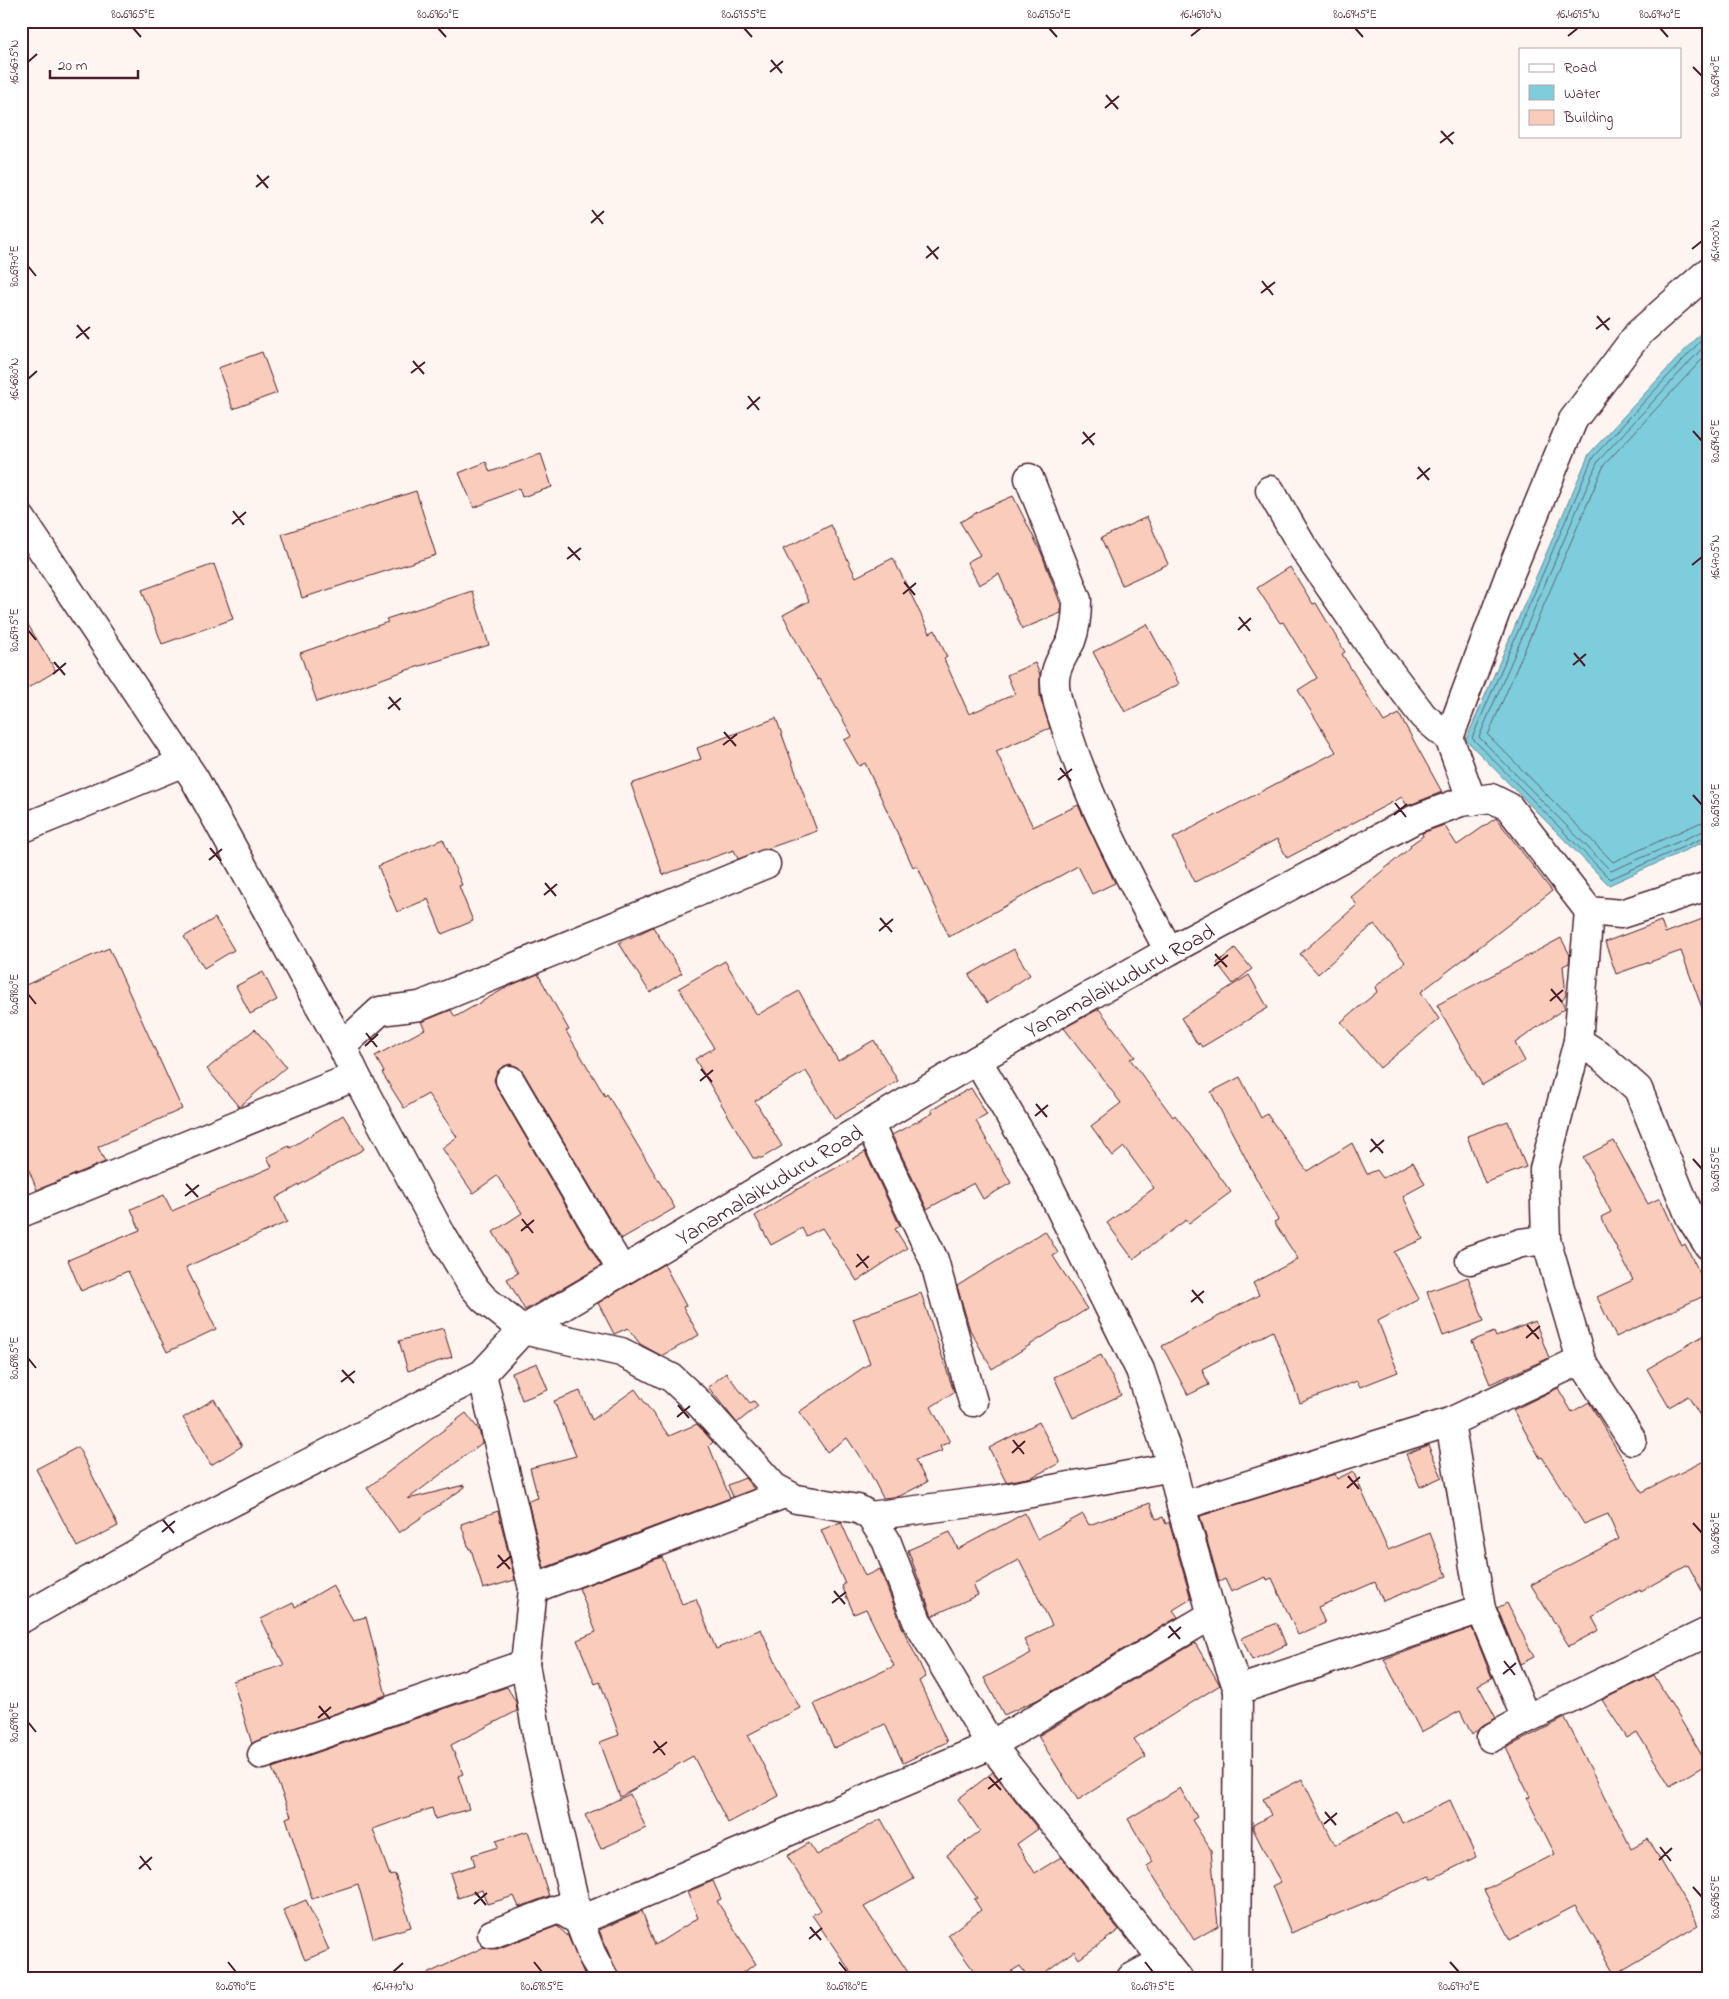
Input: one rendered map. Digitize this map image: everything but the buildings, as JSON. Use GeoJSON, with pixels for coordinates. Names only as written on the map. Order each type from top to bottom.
{"type":"FeatureCollection","features":[{"type":"Feature","properties":{"kind":"street"},"geometry":{"type":"LineString","coordinates":[[1449,738],[1509,576],[1573,420],[1638,334],[1708,272]]}},
{"type":"Feature","properties":{"kind":"street"},"geometry":{"type":"LineString","coordinates":[[1029,478],[1077,600],[1077,619],[1071,640],[1060,660],[1055,679],[1058,702],[1079,767],[1113,846],[1169,951]]}},
{"type":"Feature","properties":{"kind":"street"},"geometry":{"type":"LineString","coordinates":[[1270,490],[1304,549],[1374,651],[1423,716],[1449,738],[1472,801]]}},
{"type":"Feature","properties":{"kind":"street"},"geometry":{"type":"LineString","coordinates":[[21,518],[184,762],[216,815],[342,1046],[356,1076],[440,1232],[471,1284],[484,1299],[523,1330],[621,1352],[672,1378],[699,1404],[774,1487],[784,1494],[796,1499],[858,1509],[870,1516],[886,1540],[917,1621],[991,1745],[1171,1969],[1131,1978]]}},
{"type":"Feature","properties":{"kind":"street"},"geometry":{"type":"LineString","coordinates":[[21,829],[184,762]]}},
{"type":"Feature","properties":{"kind":"street","name":"Yanamalaikuduru Road"},"geometry":{"type":"LineString","coordinates":[[22,1618],[176,1531],[482,1374],[523,1330],[869,1124],[1169,951],[1414,820],[1461,802],[1491,798],[1509,807],[1589,911]]}},
{"type":"Feature","properties":{"kind":"street"},"geometry":{"type":"LineString","coordinates":[[342,1046],[380,1011],[420,1006],[766,864]]}},
{"type":"Feature","properties":{"kind":"street"},"geometry":{"type":"LineString","coordinates":[[1632,1440],[1581,1360],[1546,1240],[1544,1169],[1578,1041],[1589,911],[1621,914],[1708,886]]}},
{"type":"Feature","properties":{"kind":"street"},"geometry":{"type":"LineString","coordinates":[[1578,1041],[1601,1056],[1638,1089],[1690,1217],[1708,1245]]}},
{"type":"Feature","properties":{"kind":"street"},"geometry":{"type":"LineString","coordinates":[[978,1060],[1034,1156],[1140,1370],[1172,1467],[1212,1615],[1238,1690],[1236,1978]]}},
{"type":"Feature","properties":{"kind":"street"},"geometry":{"type":"LineString","coordinates":[[21,1214],[356,1076]]}},
{"type":"Feature","properties":{"kind":"street"},"geometry":{"type":"LineString","coordinates":[[510,1080],[622,1271]]}},
{"type":"Feature","properties":{"kind":"street"},"geometry":{"type":"LineString","coordinates":[[869,1124],[934,1260],[973,1402]]}},
{"type":"Feature","properties":{"kind":"street"},"geometry":{"type":"LineString","coordinates":[[1470,1260],[1521,1243],[1546,1240]]}},
{"type":"Feature","properties":{"kind":"street"},"geometry":{"type":"LineString","coordinates":[[1181,1506],[1450,1422],[1581,1360]]}},
{"type":"Feature","properties":{"kind":"street"},"geometry":{"type":"LineString","coordinates":[[482,1374],[534,1589],[524,1664],[540,1752],[579,1921],[591,1953],[604,1978]]}},
{"type":"Feature","properties":{"kind":"street"},"geometry":{"type":"LineString","coordinates":[[1450,1422],[1481,1609],[1526,1719]]}},
{"type":"Feature","properties":{"kind":"street"},"geometry":{"type":"LineString","coordinates":[[870,1516],[994,1500],[1172,1467]]}},
{"type":"Feature","properties":{"kind":"street"},"geometry":{"type":"LineString","coordinates":[[534,1589],[784,1494]]}},
{"type":"Feature","properties":{"kind":"street"},"geometry":{"type":"LineString","coordinates":[[1238,1690],[1481,1609]]}},
{"type":"Feature","properties":{"kind":"street"},"geometry":{"type":"LineString","coordinates":[[579,1921],[991,1745],[1212,1615]]}},
{"type":"Feature","properties":{"kind":"street"},"geometry":{"type":"LineString","coordinates":[[1491,1738],[1526,1719],[1708,1632]]}},
{"type":"Feature","properties":{"kind":"street"},"geometry":{"type":"LineString","coordinates":[[262,1755],[524,1664]]}},
{"type":"Feature","properties":{"kind":"street"},"geometry":{"type":"LineString","coordinates":[[492,1934],[559,1909],[579,1921]]}},
{"type":"Feature","properties":{"kind":"water"},"geometry":{"type":"Polygon","coordinates":[[[1708,325],[1708,840],[1609,885],[1466,740],[1589,454],[1708,325]]]}}]}
